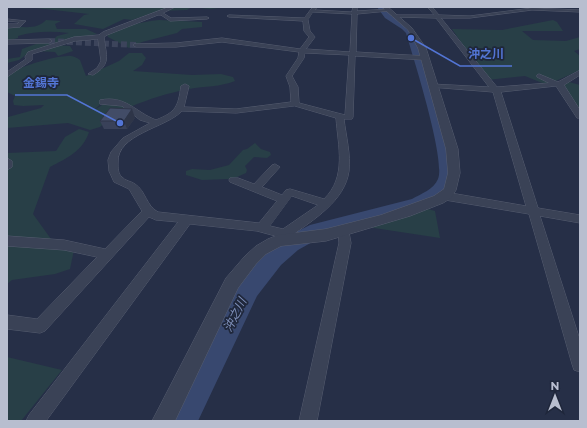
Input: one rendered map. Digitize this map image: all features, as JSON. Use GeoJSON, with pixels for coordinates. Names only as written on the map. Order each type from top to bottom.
{"type":"FeatureCollection","features":[{"type":"Feature","properties":{"kind":"street"},"geometry":{"type":"LineString","coordinates":[[7,75],[30,59],[28,57],[30,53],[74,39],[102,35],[173,7]]}},
{"type":"Feature","properties":{"kind":"street"},"geometry":{"type":"LineString","coordinates":[[430,7],[496,90],[580,364]]}},
{"type":"Feature","properties":{"kind":"street"},"geometry":{"type":"LineString","coordinates":[[295,104],[294,87],[289,76],[301,58],[304,46],[312,37],[307,31],[305,20],[313,9],[386,10],[438,17],[470,17],[532,9],[580,11]]}},
{"type":"Feature","properties":{"kind":"street"},"geometry":{"type":"LineString","coordinates":[[179,109],[236,111],[295,104],[335,114],[340,117],[349,117],[355,10]]}},
{"type":"Feature","properties":{"kind":"street"},"geometry":{"type":"LineString","coordinates":[[185,86],[179,109],[169,118],[134,133],[124,141],[113,158],[113,168],[118,180],[133,187],[148,212],[156,216],[262,228],[285,237],[317,237],[425,205],[445,196],[451,188],[455,162],[422,48],[413,33],[386,10]]}},
{"type":"Feature","properties":{"kind":"street"},"geometry":{"type":"LineString","coordinates":[[157,13],[163,14],[170,20],[207,18]]}},
{"type":"Feature","properties":{"kind":"street"},"geometry":{"type":"LineString","coordinates":[[229,16],[305,20]]}},
{"type":"Feature","properties":{"kind":"street"},"geometry":{"type":"LineString","coordinates":[[7,20],[23,21],[18,26],[7,26]]}},
{"type":"Feature","properties":{"kind":"street"},"geometry":{"type":"LineString","coordinates":[[102,35],[124,21]]}},
{"type":"Feature","properties":{"kind":"street"},"geometry":{"type":"LineString","coordinates":[[91,74],[99,69],[104,61],[102,35]]}},
{"type":"Feature","properties":{"kind":"street"},"geometry":{"type":"LineString","coordinates":[[136,45],[176,45],[222,40],[303,51],[424,58]]}},
{"type":"Feature","properties":{"kind":"street"},"geometry":{"type":"LineString","coordinates":[[7,42],[48,41]]}},
{"type":"Feature","properties":{"kind":"street"},"geometry":{"type":"LineString","coordinates":[[432,86],[496,90],[558,84],[570,80],[580,72]]}},
{"type":"Feature","properties":{"kind":"street"},"geometry":{"type":"LineString","coordinates":[[539,76],[561,86],[580,116]]}},
{"type":"Feature","properties":{"kind":"street"},"geometry":{"type":"LineString","coordinates":[[103,102],[124,104],[143,118],[156,123]]}},
{"type":"Feature","properties":{"kind":"street"},"geometry":{"type":"LineString","coordinates":[[163,421],[232,283],[245,266],[257,254],[272,243],[285,237],[312,216],[336,191],[342,180],[344,171],[340,117]]}},
{"type":"Feature","properties":{"kind":"street"},"geometry":{"type":"LineString","coordinates":[[7,161],[7,167]]}},
{"type":"Feature","properties":{"kind":"street"},"geometry":{"type":"LineString","coordinates":[[255,188],[275,167]]}},
{"type":"Feature","properties":{"kind":"street"},"geometry":{"type":"LineString","coordinates":[[234,180],[284,200]]}},
{"type":"Feature","properties":{"kind":"street"},"geometry":{"type":"LineString","coordinates":[[262,228],[290,192],[325,203]]}},
{"type":"Feature","properties":{"kind":"street"},"geometry":{"type":"LineString","coordinates":[[445,196],[580,220]]}},
{"type":"Feature","properties":{"kind":"street"},"geometry":{"type":"LineString","coordinates":[[7,322],[40,326],[148,212]]}},
{"type":"Feature","properties":{"kind":"street"},"geometry":{"type":"LineString","coordinates":[[36,421],[187,220]]}},
{"type":"Feature","properties":{"kind":"street"},"geometry":{"type":"LineString","coordinates":[[308,421],[345,244],[344,230]]}},
{"type":"Feature","properties":{"kind":"street"},"geometry":{"type":"LineString","coordinates":[[7,241],[64,245],[107,254]]}},
{"type":"Feature","properties":{"kind":"shaded area"},"geometry":{"type":"Polygon","coordinates":[[[27,7],[192,7],[187,10],[159,11],[132,20],[124,19],[103,29],[74,24],[84,15],[89,14],[27,7]]]}},
{"type":"Feature","properties":{"kind":"shaded area"},"geometry":{"type":"Polygon","coordinates":[[[192,7],[228,7],[210,9],[192,7]]]}},
{"type":"Feature","properties":{"kind":"shaded area"},"geometry":{"type":"Polygon","coordinates":[[[46,20],[61,21],[55,24],[57,29],[86,29],[97,34],[57,45],[70,46],[73,51],[58,56],[55,52],[35,51],[27,54],[19,60],[7,63],[7,59],[20,57],[22,49],[44,41],[53,40],[57,36],[69,33],[37,32],[18,36],[18,38],[7,41],[7,26],[33,27],[38,26],[46,20]]]}},
{"type":"Feature","properties":{"kind":"shaded area"},"geometry":{"type":"Polygon","coordinates":[[[159,20],[202,22],[202,27],[182,29],[177,33],[142,42],[129,48],[108,37],[107,34],[132,25],[159,20]]]}},
{"type":"Feature","properties":{"kind":"shaded area"},"geometry":{"type":"Polygon","coordinates":[[[553,20],[557,22],[563,31],[522,31],[533,40],[566,41],[580,37],[580,49],[574,51],[580,56],[580,70],[547,85],[525,76],[487,80],[452,29],[502,30],[553,20]]]}},
{"type":"Feature","properties":{"kind":"shaded area"},"geometry":{"type":"Polygon","coordinates":[[[129,53],[142,53],[146,58],[142,65],[133,71],[192,75],[221,74],[233,77],[235,81],[174,92],[130,107],[125,103],[103,102],[93,111],[105,103],[124,104],[128,109],[109,119],[100,127],[90,130],[68,123],[7,128],[8,117],[41,108],[44,105],[14,105],[13,101],[15,96],[7,92],[7,75],[36,62],[62,56],[70,56],[80,60],[86,76],[119,61],[129,53]]]}},
{"type":"Feature","properties":{"kind":"shaded area"},"geometry":{"type":"Polygon","coordinates":[[[569,82],[580,85],[580,113],[565,87],[565,84],[569,82]]]}},
{"type":"Feature","properties":{"kind":"shaded area"},"geometry":{"type":"Polygon","coordinates":[[[79,129],[89,132],[86,139],[74,153],[50,167],[33,214],[51,239],[75,245],[70,269],[55,274],[12,280],[7,284],[7,153],[56,151],[65,137],[79,129]]]}},
{"type":"Feature","properties":{"kind":"shaded area"},"geometry":{"type":"Polygon","coordinates":[[[255,143],[261,149],[270,152],[271,155],[267,158],[254,157],[245,166],[247,170],[246,173],[228,179],[202,180],[186,175],[186,171],[192,169],[210,170],[229,165],[243,150],[255,143]]]}},
{"type":"Feature","properties":{"kind":"shaded area"},"geometry":{"type":"Polygon","coordinates":[[[428,209],[435,211],[440,238],[361,226],[428,209]]]}},
{"type":"Feature","properties":{"kind":"shaded area"},"geometry":{"type":"Polygon","coordinates":[[[7,357],[62,370],[21,421],[7,421],[7,357]]]}},
{"type":"Feature","properties":{"kind":"building"},"geometry":{"type":"Polygon","coordinates":[[[110,108],[132,109],[124,121],[100,121],[110,108]]]}},
{"type":"Feature","properties":{"kind":"waterway","name":"沖之川"},"geometry":{"type":"LineString","coordinates":[[182,421],[249,289],[273,259],[291,244],[317,230],[418,204],[434,195],[447,179],[448,162],[425,76],[410,33],[405,27],[388,16],[381,7]]}},
{"type":"Feature","properties":{"kind":"tunnel"},"geometry":{"type":"LineString","coordinates":[[49,41],[136,45]]}},
{"type":"Feature","properties":{"kind":"place","name":"沖之川"},"geometry":{"type":"Point","coordinates":[411,38]}},
{"type":"Feature","properties":{"kind":"place","name":"金錫寺"},"geometry":{"type":"Point","coordinates":[120,123]}}]}
